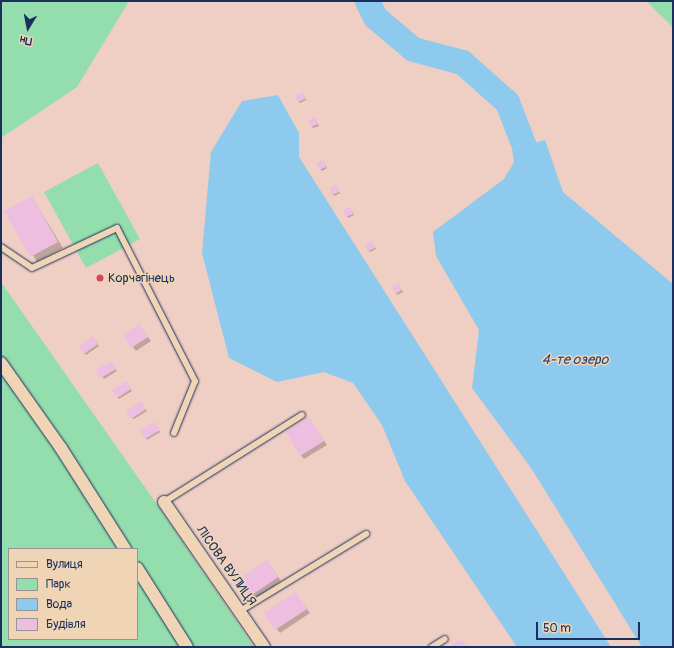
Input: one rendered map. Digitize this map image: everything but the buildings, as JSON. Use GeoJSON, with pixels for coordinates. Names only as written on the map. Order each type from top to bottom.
{"type":"FeatureCollection","features":[{"type":"Feature","properties":{"kind":"street"},"geometry":{"type":"LineString","coordinates":[[1,363],[61,448],[124,548]]}},
{"type":"Feature","properties":{"kind":"street","name":"ЛІСОВА ВУЛИЦЯ"},"geometry":{"type":"LineString","coordinates":[[164,502],[264,647]]}},
{"type":"Feature","properties":{"kind":"street"},"geometry":{"type":"LineString","coordinates":[[138,570],[187,647]]}},
{"type":"Feature","properties":{"kind":"lane"},"geometry":{"type":"LineString","coordinates":[[1,247],[32,268],[117,228],[195,381],[174,433]]}},
{"type":"Feature","properties":{"kind":"lane"},"geometry":{"type":"LineString","coordinates":[[164,502],[302,415]]}},
{"type":"Feature","properties":{"kind":"lane"},"geometry":{"type":"LineString","coordinates":[[240,611],[366,534]]}},
{"type":"Feature","properties":{"kind":"lane"},"geometry":{"type":"LineString","coordinates":[[432,647],[445,639]]}},
{"type":"Feature","properties":{"kind":"green space"},"geometry":{"type":"Polygon","coordinates":[[[1,1],[129,1],[77,87],[1,138],[1,1]]]}},
{"type":"Feature","properties":{"kind":"green space"},"geometry":{"type":"Polygon","coordinates":[[[647,1],[673,1],[673,27],[654,9],[647,1]]]}},
{"type":"Feature","properties":{"kind":"green space"},"geometry":{"type":"Polygon","coordinates":[[[98,163],[140,239],[86,268],[44,192],[98,163]]]}},
{"type":"Feature","properties":{"kind":"green space"},"geometry":{"type":"Polygon","coordinates":[[[1,282],[156,503],[254,647],[1,647],[1,282]]]}},
{"type":"Feature","properties":{"kind":"water"},"geometry":{"type":"Polygon","coordinates":[[[278,95],[299,133],[299,157],[611,647],[517,647],[405,481],[382,425],[353,383],[324,372],[277,382],[229,358],[202,253],[211,152],[242,101],[278,95]]]}},
{"type":"Feature","properties":{"kind":"water","name":"4-те озеро"},"geometry":{"type":"Polygon","coordinates":[[[545,140],[563,192],[673,284],[673,647],[642,647],[531,468],[472,388],[479,330],[436,256],[433,232],[504,179],[524,146],[545,140]]]}},
{"type":"Feature","properties":{"kind":"waterway"},"geometry":{"type":"LineString","coordinates":[[367,1],[375,17],[413,49],[462,62],[507,102],[524,146],[528,181]]}},
{"type":"Feature","properties":{"kind":"place","name":"Корчагінець"},"geometry":{"type":"Point","coordinates":[100,278]}}]}
